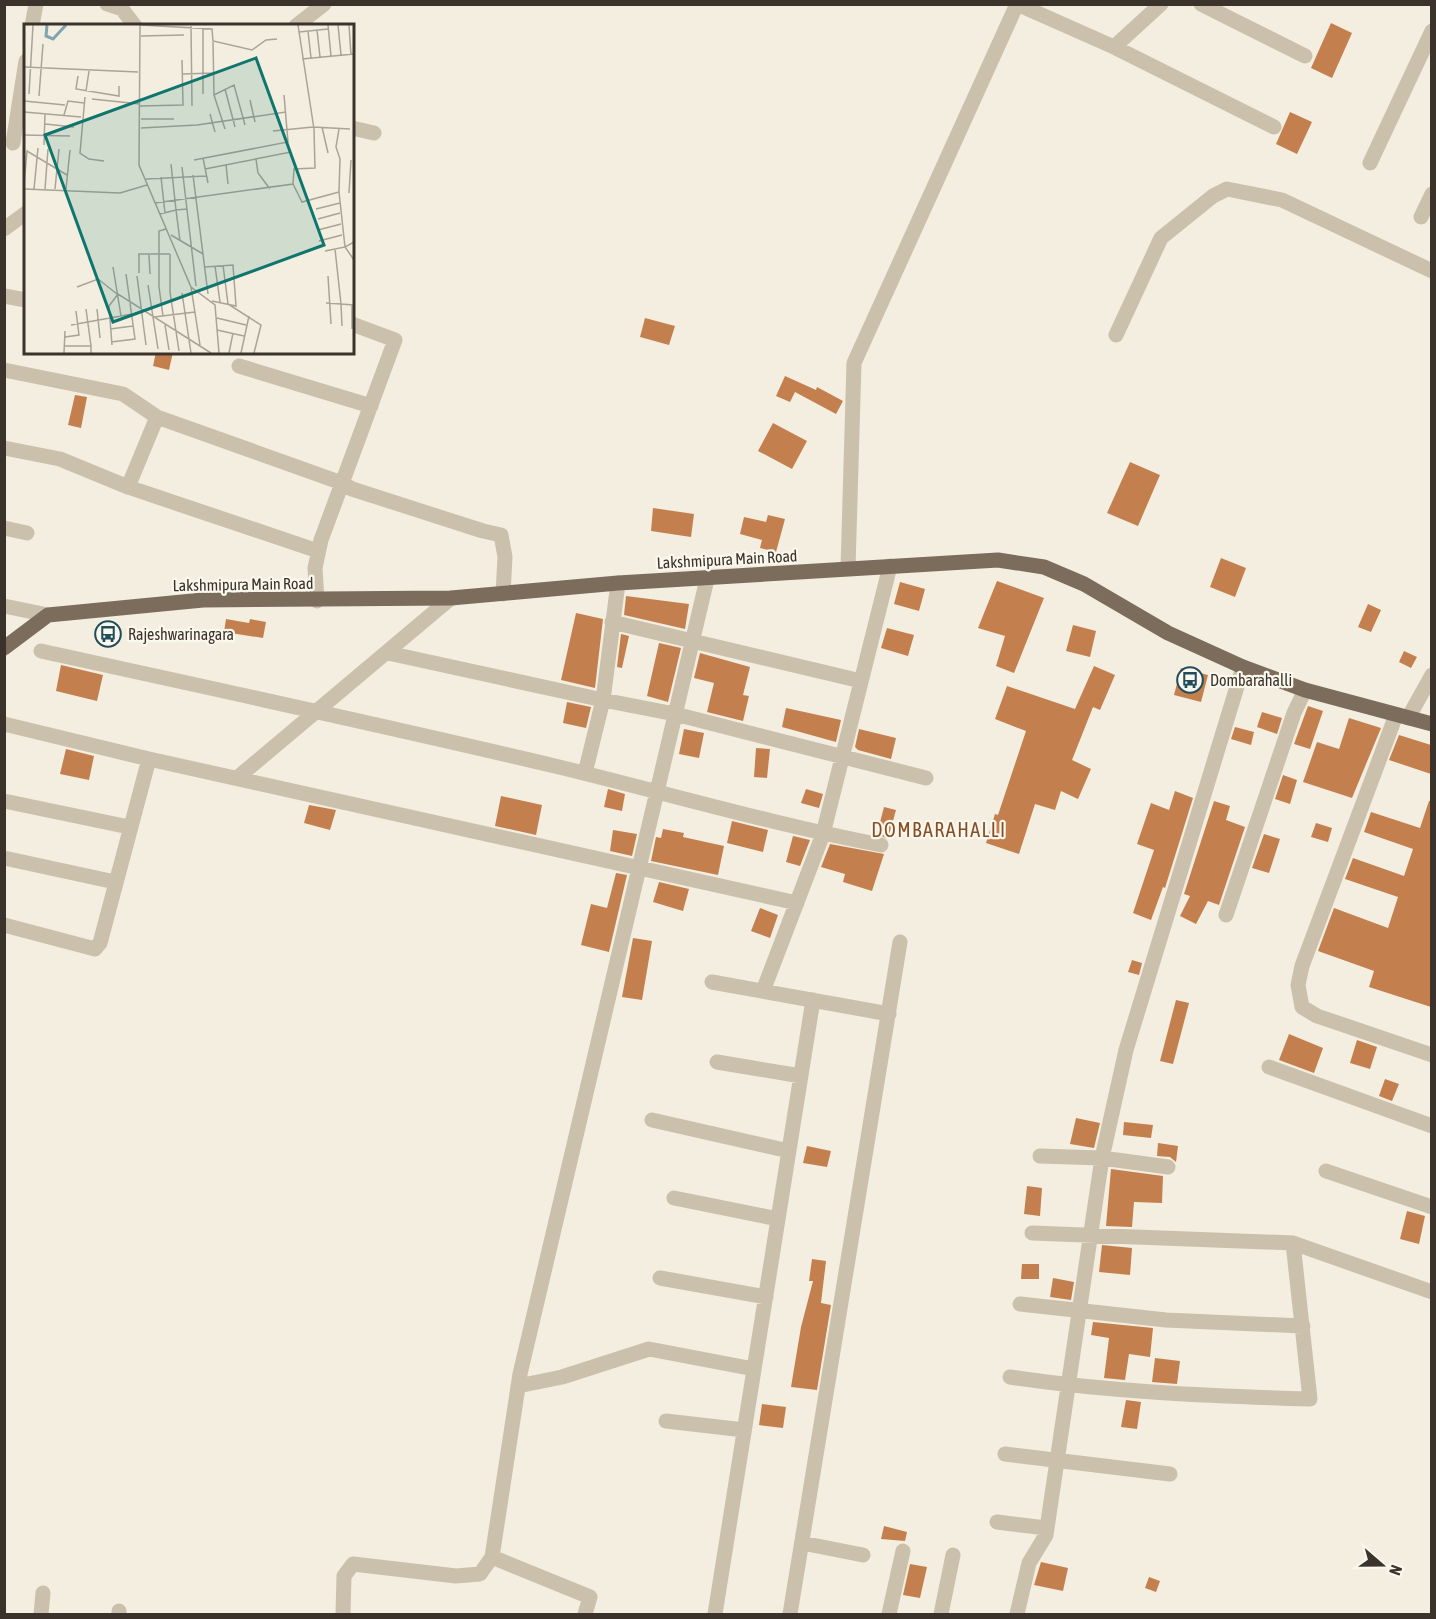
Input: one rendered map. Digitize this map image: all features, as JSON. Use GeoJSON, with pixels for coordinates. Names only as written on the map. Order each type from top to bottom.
{"type":"FeatureCollection","features":[{"type":"Feature","properties":{"kind":"main road","name":"Lakshmipura Main Road"},"geometry":{"type":"LineString","coordinates":[[48,615],[203,600],[317,601],[451,598],[618,583],[998,560],[1044,567],[1084,584],[1168,633],[1305,690],[1431,724]]}},
{"type":"Feature","properties":{"kind":"main road"},"geometry":{"type":"LineString","coordinates":[[4,648],[48,615]]}},
{"type":"Feature","properties":{"kind":"street"},"geometry":{"type":"LineString","coordinates":[[32,24],[36,4]]}},
{"type":"Feature","properties":{"kind":"street"},"geometry":{"type":"LineString","coordinates":[[107,4],[122,9],[133,24]]}},
{"type":"Feature","properties":{"kind":"street"},"geometry":{"type":"LineString","coordinates":[[305,23],[324,4]]}},
{"type":"Feature","properties":{"kind":"street"},"geometry":{"type":"LineString","coordinates":[[849,568],[854,363],[1017,4],[1114,47],[1274,127]]}},
{"type":"Feature","properties":{"kind":"street"},"geometry":{"type":"LineString","coordinates":[[1114,47],[1161,4]]}},
{"type":"Feature","properties":{"kind":"street"},"geometry":{"type":"LineString","coordinates":[[1201,4],[1305,56]]}},
{"type":"Feature","properties":{"kind":"street"},"geometry":{"type":"LineString","coordinates":[[1370,163],[1431,31]]}},
{"type":"Feature","properties":{"kind":"street"},"geometry":{"type":"LineString","coordinates":[[14,144],[24,71]]}},
{"type":"Feature","properties":{"kind":"street"},"geometry":{"type":"LineString","coordinates":[[354,128],[374,133]]}},
{"type":"Feature","properties":{"kind":"street"},"geometry":{"type":"LineString","coordinates":[[1116,335],[1161,238],[1213,196],[1227,189],[1282,200],[1431,271]]}},
{"type":"Feature","properties":{"kind":"street"},"geometry":{"type":"LineString","coordinates":[[1420,218],[1431,194]]}},
{"type":"Feature","properties":{"kind":"street"},"geometry":{"type":"LineString","coordinates":[[4,296],[24,300]]}},
{"type":"Feature","properties":{"kind":"street"},"geometry":{"type":"LineString","coordinates":[[317,601],[315,568],[318,551],[395,340],[354,325]]}},
{"type":"Feature","properties":{"kind":"street"},"geometry":{"type":"LineString","coordinates":[[239,366],[370,406]]}},
{"type":"Feature","properties":{"kind":"street"},"geometry":{"type":"LineString","coordinates":[[4,370],[123,394],[157,417],[342,483],[352,489],[501,535],[505,557],[503,594]]}},
{"type":"Feature","properties":{"kind":"street"},"geometry":{"type":"LineString","coordinates":[[128,487],[157,417]]}},
{"type":"Feature","properties":{"kind":"street"},"geometry":{"type":"LineString","coordinates":[[4,447],[60,459],[128,487],[318,551]]}},
{"type":"Feature","properties":{"kind":"street"},"geometry":{"type":"LineString","coordinates":[[4,528],[27,533]]}},
{"type":"Feature","properties":{"kind":"street"},"geometry":{"type":"LineString","coordinates":[[763,991],[823,834],[890,566]]}},
{"type":"Feature","properties":{"kind":"street"},"geometry":{"type":"LineString","coordinates":[[343,1614],[344,1576],[353,1564],[456,1576],[480,1574],[492,1557],[519,1386],[707,579]]}},
{"type":"Feature","properties":{"kind":"street"},"geometry":{"type":"LineString","coordinates":[[585,774],[603,700],[618,583]]}},
{"type":"Feature","properties":{"kind":"street"},"geometry":{"type":"LineString","coordinates":[[237,778],[451,598]]}},
{"type":"Feature","properties":{"kind":"street"},"geometry":{"type":"LineString","coordinates":[[4,606],[48,615]]}},
{"type":"Feature","properties":{"kind":"street"},"geometry":{"type":"LineString","coordinates":[[612,622],[861,681]]}},
{"type":"Feature","properties":{"kind":"street"},"geometry":{"type":"LineString","coordinates":[[41,651],[318,711],[585,774],[823,834],[881,845]]}},
{"type":"Feature","properties":{"kind":"street"},"geometry":{"type":"LineString","coordinates":[[388,653],[675,714],[926,778]]}},
{"type":"Feature","properties":{"kind":"street"},"geometry":{"type":"LineString","coordinates":[[1017,1614],[1029,1563],[1040,1549],[1047,1528],[1102,1158],[1126,1050],[1243,666]]}},
{"type":"Feature","properties":{"kind":"street"},"geometry":{"type":"LineString","coordinates":[[1431,675],[1402,716],[1302,966],[1298,985],[1302,1007],[1317,1016],[1431,1054]]}},
{"type":"Feature","properties":{"kind":"street"},"geometry":{"type":"LineString","coordinates":[[1227,915],[1294,713],[1305,690]]}},
{"type":"Feature","properties":{"kind":"street"},"geometry":{"type":"LineString","coordinates":[[4,724],[149,759],[797,903]]}},
{"type":"Feature","properties":{"kind":"street"},"geometry":{"type":"LineString","coordinates":[[4,925],[96,949],[100,943],[129,827],[149,759]]}},
{"type":"Feature","properties":{"kind":"street"},"geometry":{"type":"LineString","coordinates":[[4,801],[129,827]]}},
{"type":"Feature","properties":{"kind":"street"},"geometry":{"type":"LineString","coordinates":[[4,858],[115,882]]}},
{"type":"Feature","properties":{"kind":"street"},"geometry":{"type":"LineString","coordinates":[[790,1614],[900,942]]}},
{"type":"Feature","properties":{"kind":"street"},"geometry":{"type":"LineString","coordinates":[[712,982],[889,1014]]}},
{"type":"Feature","properties":{"kind":"street"},"geometry":{"type":"LineString","coordinates":[[715,1614],[813,1000]]}},
{"type":"Feature","properties":{"kind":"street"},"geometry":{"type":"LineString","coordinates":[[717,1062],[801,1076]]}},
{"type":"Feature","properties":{"kind":"street"},"geometry":{"type":"LineString","coordinates":[[1269,1068],[1431,1126]]}},
{"type":"Feature","properties":{"kind":"street"},"geometry":{"type":"LineString","coordinates":[[652,1120],[789,1150]]}},
{"type":"Feature","properties":{"kind":"street"},"geometry":{"type":"LineString","coordinates":[[1040,1156],[1102,1158],[1168,1167]]}},
{"type":"Feature","properties":{"kind":"street"},"geometry":{"type":"LineString","coordinates":[[1326,1171],[1431,1207]]}},
{"type":"Feature","properties":{"kind":"street"},"geometry":{"type":"LineString","coordinates":[[674,1198],[778,1219]]}},
{"type":"Feature","properties":{"kind":"street"},"geometry":{"type":"LineString","coordinates":[[1032,1233],[1293,1243],[1431,1292]]}},
{"type":"Feature","properties":{"kind":"street"},"geometry":{"type":"LineString","coordinates":[[1010,1377],[1178,1395],[1310,1399],[1293,1243]]}},
{"type":"Feature","properties":{"kind":"street"},"geometry":{"type":"LineString","coordinates":[[660,1278],[766,1297]]}},
{"type":"Feature","properties":{"kind":"street"},"geometry":{"type":"LineString","coordinates":[[1020,1304],[1166,1320],[1303,1326]]}},
{"type":"Feature","properties":{"kind":"street"},"geometry":{"type":"LineString","coordinates":[[519,1386],[562,1377],[649,1349],[754,1369]]}},
{"type":"Feature","properties":{"kind":"street"},"geometry":{"type":"LineString","coordinates":[[666,1421],[744,1430]]}},
{"type":"Feature","properties":{"kind":"street"},"geometry":{"type":"LineString","coordinates":[[1005,1454],[1170,1474]]}},
{"type":"Feature","properties":{"kind":"street"},"geometry":{"type":"LineString","coordinates":[[998,1522],[1047,1528]]}},
{"type":"Feature","properties":{"kind":"street"},"geometry":{"type":"LineString","coordinates":[[802,1543],[863,1555]]}},
{"type":"Feature","properties":{"kind":"street"},"geometry":{"type":"LineString","coordinates":[[888,1614],[903,1551]]}},
{"type":"Feature","properties":{"kind":"street"},"geometry":{"type":"LineString","coordinates":[[942,1614],[953,1555]]}},
{"type":"Feature","properties":{"kind":"street"},"geometry":{"type":"LineString","coordinates":[[492,1557],[590,1597],[585,1614]]}},
{"type":"Feature","properties":{"kind":"street"},"geometry":{"type":"LineString","coordinates":[[41,1614],[43,1593]]}},
{"type":"Feature","properties":{"kind":"building"},"geometry":{"type":"Polygon","coordinates":[[[1331,23],[1352,33],[1332,78],[1311,68],[1331,23]]]}},
{"type":"Feature","properties":{"kind":"building"},"geometry":{"type":"Polygon","coordinates":[[[1290,112],[1312,122],[1297,154],[1276,144],[1290,112]]]}},
{"type":"Feature","properties":{"kind":"building"},"geometry":{"type":"Polygon","coordinates":[[[645,318],[675,326],[669,345],[640,337],[645,318]]]}},
{"type":"Feature","properties":{"kind":"building"},"geometry":{"type":"Polygon","coordinates":[[[156,354],[173,354],[169,370],[153,366],[156,354]]]}},
{"type":"Feature","properties":{"kind":"building"},"geometry":{"type":"Polygon","coordinates":[[[785,376],[816,390],[817,387],[843,401],[836,414],[795,392],[790,402],[776,396],[785,376]]]}},
{"type":"Feature","properties":{"kind":"building"},"geometry":{"type":"Polygon","coordinates":[[[75,395],[87,397],[81,428],[68,425],[75,395]]]}},
{"type":"Feature","properties":{"kind":"building"},"geometry":{"type":"Polygon","coordinates":[[[773,423],[807,441],[792,469],[758,451],[773,423]]]}},
{"type":"Feature","properties":{"kind":"building"},"geometry":{"type":"Polygon","coordinates":[[[1130,462],[1160,475],[1138,526],[1107,513],[1130,462]]]}},
{"type":"Feature","properties":{"kind":"building"},"geometry":{"type":"Polygon","coordinates":[[[653,508],[694,514],[691,537],[651,531],[653,508]]]}},
{"type":"Feature","properties":{"kind":"building"},"geometry":{"type":"Polygon","coordinates":[[[768,515],[785,519],[776,552],[760,548],[762,540],[740,534],[744,517],[766,522],[768,515]]]}},
{"type":"Feature","properties":{"kind":"building"},"geometry":{"type":"Polygon","coordinates":[[[1221,558],[1246,568],[1235,597],[1210,587],[1221,558]]]}},
{"type":"Feature","properties":{"kind":"building"},"geometry":{"type":"Polygon","coordinates":[[[997,581],[1044,598],[1014,673],[996,666],[1005,636],[978,628],[997,581]]]}},
{"type":"Feature","properties":{"kind":"building"},"geometry":{"type":"Polygon","coordinates":[[[900,582],[925,589],[919,611],[894,604],[900,582]]]}},
{"type":"Feature","properties":{"kind":"building"},"geometry":{"type":"Polygon","coordinates":[[[626,596],[689,604],[685,629],[624,615],[626,596]]]}},
{"type":"Feature","properties":{"kind":"building"},"geometry":{"type":"Polygon","coordinates":[[[1368,604],[1381,610],[1371,632],[1358,627],[1368,604]]]}},
{"type":"Feature","properties":{"kind":"building"},"geometry":{"type":"Polygon","coordinates":[[[576,613],[603,619],[595,688],[561,680],[576,613]]]}},
{"type":"Feature","properties":{"kind":"building"},"geometry":{"type":"Polygon","coordinates":[[[226,619],[249,623],[250,619],[266,622],[263,638],[224,632],[226,619]]]}},
{"type":"Feature","properties":{"kind":"building"},"geometry":{"type":"Polygon","coordinates":[[[1073,625],[1096,631],[1090,657],[1066,651],[1073,625]]]}},
{"type":"Feature","properties":{"kind":"building"},"geometry":{"type":"Polygon","coordinates":[[[887,628],[914,635],[908,656],[881,648],[887,628]]]}},
{"type":"Feature","properties":{"kind":"building"},"geometry":{"type":"Polygon","coordinates":[[[621,634],[629,636],[622,668],[617,667],[621,634]]]}},
{"type":"Feature","properties":{"kind":"building"},"geometry":{"type":"Polygon","coordinates":[[[659,643],[681,648],[668,702],[647,696],[659,643]]]}},
{"type":"Feature","properties":{"kind":"building"},"geometry":{"type":"Polygon","coordinates":[[[1404,651],[1417,657],[1411,668],[1399,662],[1404,651]]]}},
{"type":"Feature","properties":{"kind":"building"},"geometry":{"type":"Polygon","coordinates":[[[700,653],[750,667],[743,695],[749,696],[743,721],[707,712],[714,683],[694,678],[700,653]]]}},
{"type":"Feature","properties":{"kind":"building"},"geometry":{"type":"Polygon","coordinates":[[[61,665],[103,675],[97,701],[56,691],[61,665]]]}},
{"type":"Feature","properties":{"kind":"building"},"geometry":{"type":"Polygon","coordinates":[[[1094,666],[1115,675],[1100,710],[1093,707],[1072,760],[1091,769],[1078,799],[1061,791],[1055,810],[1035,804],[1019,854],[986,843],[995,814],[998,815],[1026,731],[995,719],[1007,686],[1075,709],[1094,666]]]}},
{"type":"Feature","properties":{"kind":"building"},"geometry":{"type":"Polygon","coordinates":[[[1181,668],[1208,675],[1201,702],[1174,695],[1181,668]]]}},
{"type":"Feature","properties":{"kind":"building"},"geometry":{"type":"Polygon","coordinates":[[[567,702],[591,707],[586,728],[563,723],[567,702]]]}},
{"type":"Feature","properties":{"kind":"building"},"geometry":{"type":"Polygon","coordinates":[[[1308,706],[1323,711],[1310,749],[1294,744],[1308,706]]]}},
{"type":"Feature","properties":{"kind":"building"},"geometry":{"type":"Polygon","coordinates":[[[786,708],[841,720],[836,742],[782,727],[786,708]]]}},
{"type":"Feature","properties":{"kind":"building"},"geometry":{"type":"Polygon","coordinates":[[[1262,712],[1282,718],[1277,734],[1257,727],[1262,712]]]}},
{"type":"Feature","properties":{"kind":"building"},"geometry":{"type":"Polygon","coordinates":[[[1349,718],[1381,728],[1352,798],[1303,782],[1317,742],[1339,749],[1349,718]]]}},
{"type":"Feature","properties":{"kind":"building"},"geometry":{"type":"Polygon","coordinates":[[[1235,727],[1254,732],[1251,745],[1231,739],[1235,727]]]}},
{"type":"Feature","properties":{"kind":"building"},"geometry":{"type":"Polygon","coordinates":[[[684,729],[704,733],[699,758],[679,754],[684,729]]]}},
{"type":"Feature","properties":{"kind":"building"},"geometry":{"type":"Polygon","coordinates":[[[859,729],[896,738],[891,759],[858,750],[855,747],[859,729]]]}},
{"type":"Feature","properties":{"kind":"building"},"geometry":{"type":"Polygon","coordinates":[[[1399,735],[1431,745],[1431,774],[1389,760],[1399,735]]]}},
{"type":"Feature","properties":{"kind":"building"},"geometry":{"type":"Polygon","coordinates":[[[756,748],[770,749],[767,778],[754,777],[756,748]]]}},
{"type":"Feature","properties":{"kind":"building"},"geometry":{"type":"Polygon","coordinates":[[[66,749],[94,756],[89,780],[60,774],[66,749]]]}},
{"type":"Feature","properties":{"kind":"building"},"geometry":{"type":"Polygon","coordinates":[[[1283,775],[1297,780],[1290,804],[1275,799],[1283,775]]]}},
{"type":"Feature","properties":{"kind":"building"},"geometry":{"type":"Polygon","coordinates":[[[608,789],[625,794],[622,811],[604,807],[608,789]]]}},
{"type":"Feature","properties":{"kind":"building"},"geometry":{"type":"Polygon","coordinates":[[[806,789],[823,794],[819,808],[801,803],[806,789]]]}},
{"type":"Feature","properties":{"kind":"building"},"geometry":{"type":"Polygon","coordinates":[[[1175,791],[1193,798],[1165,888],[1163,887],[1151,920],[1133,913],[1154,850],[1137,844],[1151,803],[1169,810],[1175,791]]]}},
{"type":"Feature","properties":{"kind":"building"},"geometry":{"type":"Polygon","coordinates":[[[501,796],[542,805],[536,835],[495,826],[501,796]]]}},
{"type":"Feature","properties":{"kind":"building"},"geometry":{"type":"Polygon","coordinates":[[[1214,801],[1230,806],[1226,820],[1245,827],[1219,905],[1208,901],[1196,924],[1180,916],[1190,896],[1184,894],[1214,801]]]}},
{"type":"Feature","properties":{"kind":"building"},"geometry":{"type":"Polygon","coordinates":[[[1429,801],[1431,801],[1431,1007],[1369,987],[1374,971],[1318,951],[1334,908],[1388,928],[1398,897],[1345,879],[1353,858],[1404,876],[1413,849],[1364,832],[1371,812],[1420,828],[1429,801]]]}},
{"type":"Feature","properties":{"kind":"building"},"geometry":{"type":"Polygon","coordinates":[[[309,805],[336,810],[330,830],[304,823],[309,805]]]}},
{"type":"Feature","properties":{"kind":"building"},"geometry":{"type":"Polygon","coordinates":[[[884,807],[896,810],[888,839],[877,834],[884,807]]]}},
{"type":"Feature","properties":{"kind":"building"},"geometry":{"type":"Polygon","coordinates":[[[732,821],[768,830],[763,852],[727,843],[732,821]]]}},
{"type":"Feature","properties":{"kind":"building"},"geometry":{"type":"Polygon","coordinates":[[[1316,823],[1332,828],[1328,842],[1311,837],[1316,823]]]}},
{"type":"Feature","properties":{"kind":"building"},"geometry":{"type":"Polygon","coordinates":[[[663,829],[684,833],[683,837],[724,846],[718,875],[651,861],[656,837],[661,838],[663,829]]]}},
{"type":"Feature","properties":{"kind":"building"},"geometry":{"type":"Polygon","coordinates":[[[613,830],[637,834],[632,856],[610,851],[613,830]]]}},
{"type":"Feature","properties":{"kind":"building"},"geometry":{"type":"Polygon","coordinates":[[[1264,834],[1280,839],[1269,873],[1252,868],[1264,834]]]}},
{"type":"Feature","properties":{"kind":"building"},"geometry":{"type":"Polygon","coordinates":[[[793,836],[810,840],[800,866],[786,862],[793,836]]]}},
{"type":"Feature","properties":{"kind":"building"},"geometry":{"type":"Polygon","coordinates":[[[830,844],[884,854],[872,891],[843,882],[845,874],[821,867],[830,844]]]}},
{"type":"Feature","properties":{"kind":"building"},"geometry":{"type":"Polygon","coordinates":[[[616,873],[627,875],[609,952],[581,945],[591,904],[607,908],[616,873]]]}},
{"type":"Feature","properties":{"kind":"building"},"geometry":{"type":"Polygon","coordinates":[[[659,882],[689,889],[683,911],[653,902],[659,882]]]}},
{"type":"Feature","properties":{"kind":"building"},"geometry":{"type":"Polygon","coordinates":[[[760,908],[778,915],[770,938],[751,931],[760,908]]]}},
{"type":"Feature","properties":{"kind":"building"},"geometry":{"type":"Polygon","coordinates":[[[633,938],[652,941],[642,1000],[622,997],[633,938]]]}},
{"type":"Feature","properties":{"kind":"building"},"geometry":{"type":"Polygon","coordinates":[[[1132,960],[1142,963],[1139,975],[1128,972],[1132,960]]]}},
{"type":"Feature","properties":{"kind":"building"},"geometry":{"type":"Polygon","coordinates":[[[1176,1000],[1189,1003],[1173,1064],[1160,1061],[1176,1000]]]}},
{"type":"Feature","properties":{"kind":"building"},"geometry":{"type":"Polygon","coordinates":[[[1289,1034],[1323,1048],[1314,1073],[1279,1060],[1289,1034]]]}},
{"type":"Feature","properties":{"kind":"building"},"geometry":{"type":"Polygon","coordinates":[[[1357,1040],[1377,1047],[1370,1069],[1350,1063],[1357,1040]]]}},
{"type":"Feature","properties":{"kind":"building"},"geometry":{"type":"Polygon","coordinates":[[[1385,1079],[1399,1084],[1392,1101],[1379,1096],[1385,1079]]]}},
{"type":"Feature","properties":{"kind":"building"},"geometry":{"type":"Polygon","coordinates":[[[1076,1118],[1100,1123],[1094,1148],[1070,1144],[1076,1118]]]}},
{"type":"Feature","properties":{"kind":"building"},"geometry":{"type":"Polygon","coordinates":[[[1124,1122],[1153,1125],[1151,1138],[1123,1135],[1124,1122]]]}},
{"type":"Feature","properties":{"kind":"building"},"geometry":{"type":"Polygon","coordinates":[[[1158,1143],[1178,1146],[1176,1162],[1170,1157],[1157,1156],[1158,1143]]]}},
{"type":"Feature","properties":{"kind":"building"},"geometry":{"type":"Polygon","coordinates":[[[807,1146],[831,1151],[827,1167],[803,1163],[807,1146]]]}},
{"type":"Feature","properties":{"kind":"building"},"geometry":{"type":"Polygon","coordinates":[[[1111,1169],[1163,1176],[1162,1203],[1134,1202],[1132,1227],[1106,1226],[1111,1169]]]}},
{"type":"Feature","properties":{"kind":"building"},"geometry":{"type":"Polygon","coordinates":[[[1027,1186],[1042,1188],[1040,1216],[1024,1214],[1027,1186]]]}},
{"type":"Feature","properties":{"kind":"building"},"geometry":{"type":"Polygon","coordinates":[[[1407,1211],[1425,1216],[1419,1244],[1400,1239],[1407,1211]]]}},
{"type":"Feature","properties":{"kind":"building"},"geometry":{"type":"Polygon","coordinates":[[[1102,1245],[1132,1248],[1130,1275],[1099,1272],[1102,1245]]]}},
{"type":"Feature","properties":{"kind":"building"},"geometry":{"type":"Polygon","coordinates":[[[812,1259],[826,1261],[821,1303],[831,1305],[817,1390],[791,1387],[801,1327],[813,1281],[809,1281],[812,1259]]]}},
{"type":"Feature","properties":{"kind":"building"},"geometry":{"type":"Polygon","coordinates":[[[1022,1264],[1039,1264],[1039,1279],[1021,1279],[1022,1264]]]}},
{"type":"Feature","properties":{"kind":"building"},"geometry":{"type":"Polygon","coordinates":[[[1053,1278],[1074,1282],[1071,1300],[1050,1297],[1053,1278]]]}},
{"type":"Feature","properties":{"kind":"building"},"geometry":{"type":"Polygon","coordinates":[[[1093,1322],[1153,1328],[1150,1357],[1129,1354],[1125,1380],[1104,1378],[1109,1338],[1091,1335],[1093,1322]]]}},
{"type":"Feature","properties":{"kind":"building"},"geometry":{"type":"Polygon","coordinates":[[[1155,1358],[1180,1361],[1177,1384],[1152,1382],[1155,1358]]]}},
{"type":"Feature","properties":{"kind":"building"},"geometry":{"type":"Polygon","coordinates":[[[1126,1400],[1141,1402],[1137,1429],[1121,1427],[1126,1400]]]}},
{"type":"Feature","properties":{"kind":"building"},"geometry":{"type":"Polygon","coordinates":[[[762,1404],[786,1407],[783,1428],[759,1425],[762,1404]]]}},
{"type":"Feature","properties":{"kind":"building"},"geometry":{"type":"Polygon","coordinates":[[[884,1526],[907,1532],[905,1541],[881,1539],[884,1526]]]}},
{"type":"Feature","properties":{"kind":"building"},"geometry":{"type":"Polygon","coordinates":[[[1041,1562],[1068,1568],[1063,1591],[1034,1585],[1041,1562]]]}},
{"type":"Feature","properties":{"kind":"building"},"geometry":{"type":"Polygon","coordinates":[[[910,1564],[927,1567],[920,1598],[903,1595],[910,1564]]]}},
{"type":"Feature","properties":{"kind":"building"},"geometry":{"type":"Polygon","coordinates":[[[1149,1577],[1160,1581],[1156,1592],[1145,1588],[1149,1577]]]}},
{"type":"Feature","properties":{"kind":"place","name":"Rajeshwarinagara"},"geometry":{"type":"Point","coordinates":[108,634]}},
{"type":"Feature","properties":{"kind":"place","name":"Dombarahalli"},"geometry":{"type":"Point","coordinates":[1190,680]}},
{"type":"Feature","properties":{"kind":"district","name":"DOMBARAHALLI"},"geometry":{"type":"Point","coordinates":[939,830]}}]}
